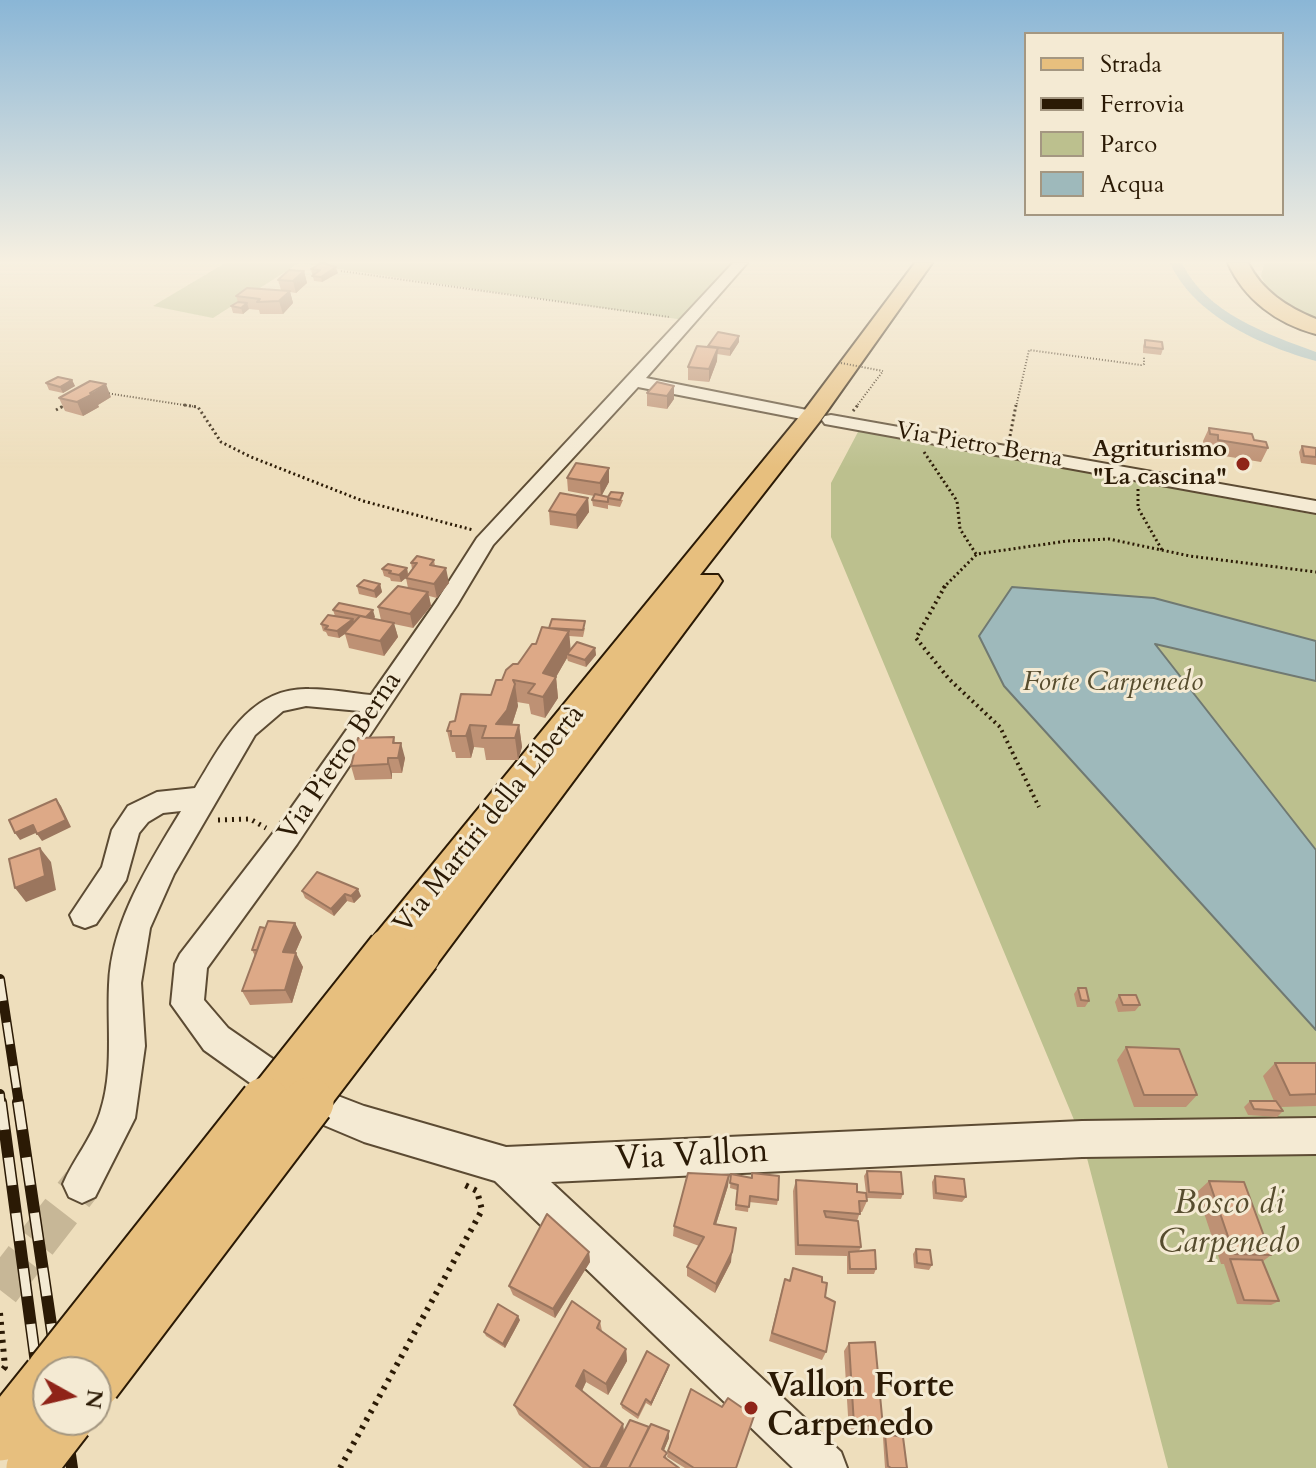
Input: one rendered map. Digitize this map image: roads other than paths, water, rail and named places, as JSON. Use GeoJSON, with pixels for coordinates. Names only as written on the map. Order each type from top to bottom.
{"type":"FeatureCollection","features":[{"type":"Feature","properties":{"kind":"main road","name":"Via Martiri della Libertà"},"geometry":{"type":"LineString","coordinates":[[833,420],[879,332]]}},
{"type":"Feature","properties":{"kind":"main road","name":"Via Martiri della Libertà"},"geometry":{"type":"LineString","coordinates":[[64,1356],[404,952],[833,420],[895,332]]}},
{"type":"Feature","properties":{"kind":"main road","name":"Via Martiri della Libertà"},"geometry":{"type":"LineString","coordinates":[[112,1361],[404,952]]}},
{"type":"Feature","properties":{"kind":"main road","name":"Via Martiri della Libertà"},"geometry":{"type":"LineString","coordinates":[[0,1436],[32,1396]]}},
{"type":"Feature","properties":{"kind":"main road"},"geometry":{"type":"LineString","coordinates":[[31,1468],[56,1436]]}},
{"type":"Feature","properties":{"kind":"street"},"geometry":{"type":"LineString","coordinates":[[634,381],[678,332]]}},
{"type":"Feature","properties":{"kind":"street","name":"Via Pietro Berna"},"geometry":{"type":"LineString","coordinates":[[506,1166],[364,1124],[300,1098],[216,1039],[187,1004],[191,964],[287,836],[491,534],[634,381],[1316,507]]}},
{"type":"Feature","properties":{"kind":"street"},"geometry":{"type":"LineString","coordinates":[[82,1184],[117,1118],[128,1046],[125,983],[135,928],[161,870],[209,809],[246,728],[275,704],[306,697],[371,714]]}},
{"type":"Feature","properties":{"kind":"street"},"geometry":{"type":"LineString","coordinates":[[85,915],[116,871],[126,830],[138,814],[157,803],[209,809]]}},
{"type":"Feature","properties":{"kind":"street","name":"Via Vallon"},"geometry":{"type":"LineString","coordinates":[[506,1166],[1082,1139],[1316,1136]]}},
{"type":"Feature","properties":{"kind":"street"},"geometry":{"type":"LineString","coordinates":[[506,1166],[825,1468]]}},
{"type":"Feature","properties":{"kind":"water"},"geometry":{"type":"Polygon","coordinates":[[[1012,587],[1154,598],[1316,641],[1316,681],[1155,644],[1316,850],[1316,1030],[1004,686],[979,636],[1012,587]]]}},
{"type":"Feature","properties":{"kind":"waterway"},"geometry":{"type":"LineString","coordinates":[[1254,332],[1316,357]]}},
{"type":"Feature","properties":{"kind":"tunnel"},"geometry":{"type":"LineString","coordinates":[[0,1290],[82,1184]]}},
{"type":"Feature","properties":{"kind":"railway"},"geometry":{"type":"LineString","coordinates":[[0,979],[19,1104]]}},
{"type":"Feature","properties":{"kind":"railway"},"geometry":{"type":"LineString","coordinates":[[0,1094],[1,1104]]}},
{"type":"Feature","properties":{"kind":"railway"},"geometry":{"type":"LineString","coordinates":[[1,1102],[50,1468]]}},
{"type":"Feature","properties":{"kind":"railway"},"geometry":{"type":"LineString","coordinates":[[18,1102],[56,1356]]}},
{"type":"Feature","properties":{"kind":"railway"},"geometry":{"type":"LineString","coordinates":[[67,1436],[72,1468]]}},
{"type":"Feature","properties":{"kind":"place","name":"Agriturismo \"La cascina\""},"geometry":{"type":"Point","coordinates":[1243,464]}},
{"type":"Feature","properties":{"kind":"place","name":"Vallon Forte Carpenedo"},"geometry":{"type":"Point","coordinates":[751,1408]}},
{"type":"Feature","properties":{"kind":"park label","name":"Forte Carpenedo"},"geometry":{"type":"Point","coordinates":[1113,684]}},
{"type":"Feature","properties":{"kind":"park label","name":"Bosco di Carpenedo"},"geometry":{"type":"Point","coordinates":[1229,1224]}}]}
